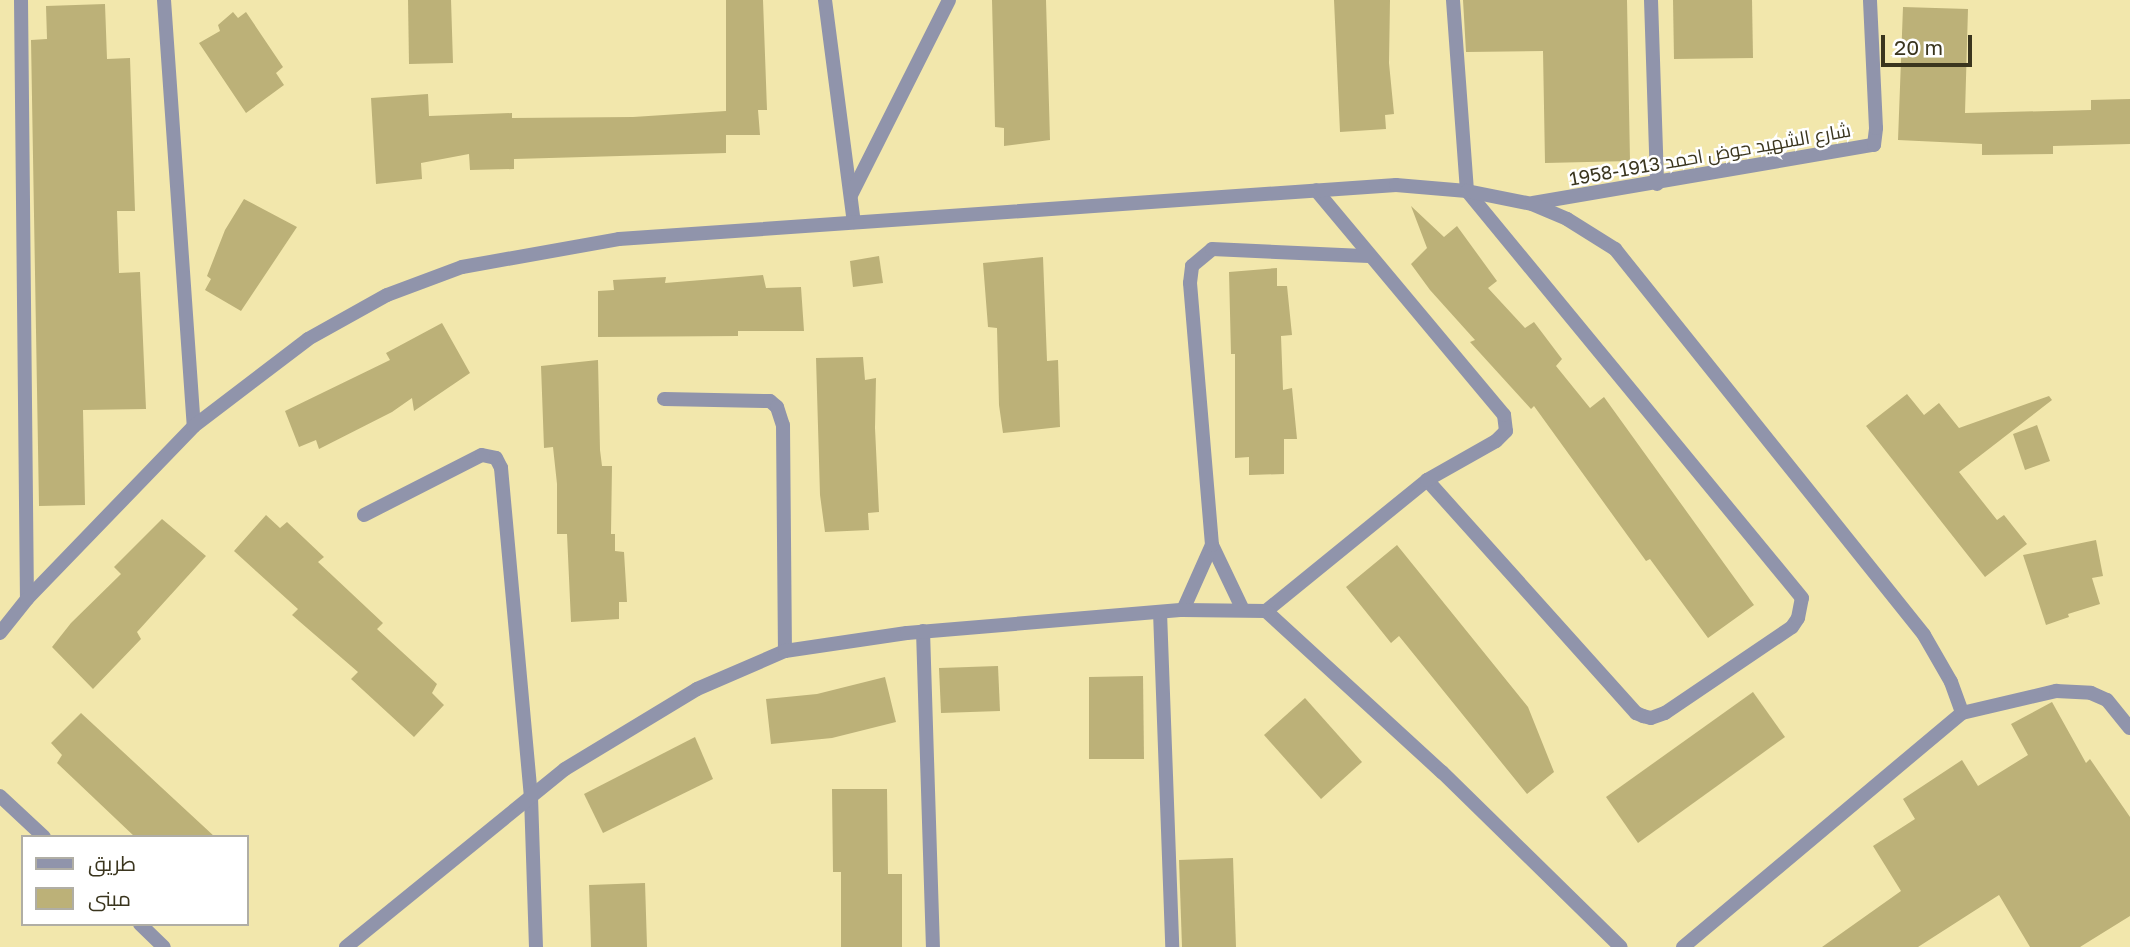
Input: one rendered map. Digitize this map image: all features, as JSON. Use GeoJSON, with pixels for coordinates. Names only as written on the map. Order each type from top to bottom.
{"type":"FeatureCollection","features":[{"type":"Feature","properties":{"kind":"street"},"geometry":{"type":"LineString","coordinates":[[20,0],[27,599]]}},
{"type":"Feature","properties":{"kind":"street"},"geometry":{"type":"LineString","coordinates":[[164,0],[194,426]]}},
{"type":"Feature","properties":{"kind":"street"},"geometry":{"type":"LineString","coordinates":[[825,0],[854,222]]}},
{"type":"Feature","properties":{"kind":"street"},"geometry":{"type":"LineString","coordinates":[[851,197],[949,0]]}},
{"type":"Feature","properties":{"kind":"street"},"geometry":{"type":"LineString","coordinates":[[1427,480],[1636,713],[1643,716],[1651,718],[1665,713],[1792,627],[1798,618],[1802,598],[1467,191],[1452,0]]}},
{"type":"Feature","properties":{"kind":"street"},"geometry":{"type":"LineString","coordinates":[[1651,0],[1657,184]]}},
{"type":"Feature","properties":{"kind":"street","name":"شارع الشهيد حوض احمد 1913-1958"},"geometry":{"type":"LineString","coordinates":[[1532,204],[1874,145],[1876,128],[1870,0]]}},
{"type":"Feature","properties":{"kind":"street"},"geometry":{"type":"LineString","coordinates":[[0,633],[27,599],[194,426],[308,339],[387,295],[462,267],[619,239],[1396,185],[1467,191],[1532,204],[1567,219],[1615,249],[1924,635],[1951,682],[1962,713]]}},
{"type":"Feature","properties":{"kind":"street"},"geometry":{"type":"LineString","coordinates":[[1266,611],[1427,480],[1496,441],[1506,431],[1507,425],[1504,415],[1316,190]]}},
{"type":"Feature","properties":{"kind":"street"},"geometry":{"type":"LineString","coordinates":[[1243,610],[1212,545],[1190,283],[1192,266],[1212,248],[1369,256]]}},
{"type":"Feature","properties":{"kind":"street"},"geometry":{"type":"LineString","coordinates":[[664,399],[770,401],[777,407],[783,425],[785,651]]}},
{"type":"Feature","properties":{"kind":"street"},"geometry":{"type":"LineString","coordinates":[[365,515],[482,455],[496,458],[501,468],[531,797],[536,947]]}},
{"type":"Feature","properties":{"kind":"street"},"geometry":{"type":"LineString","coordinates":[[1183,610],[1212,545]]}},
{"type":"Feature","properties":{"kind":"street"},"geometry":{"type":"LineString","coordinates":[[346,947],[565,769],[696,689],[785,651],[923,631],[1183,610],[1243,610],[1266,611],[1422,753],[1621,947]]}},
{"type":"Feature","properties":{"kind":"street"},"geometry":{"type":"LineString","coordinates":[[1160,612],[1172,947]]}},
{"type":"Feature","properties":{"kind":"street"},"geometry":{"type":"LineString","coordinates":[[923,631],[933,947]]}},
{"type":"Feature","properties":{"kind":"street"},"geometry":{"type":"LineString","coordinates":[[1683,947],[1962,713],[2056,691],[2091,693],[2107,700],[2130,728]]}},
{"type":"Feature","properties":{"kind":"street"},"geometry":{"type":"LineString","coordinates":[[0,796],[42,835]]}},
{"type":"Feature","properties":{"kind":"street"},"geometry":{"type":"LineString","coordinates":[[142,926],[164,947]]}},
{"type":"Feature","properties":{"kind":"building"},"geometry":{"type":"Polygon","coordinates":[[[408,0],[451,0],[453,63],[409,64],[408,0]]]}},
{"type":"Feature","properties":{"kind":"building"},"geometry":{"type":"Polygon","coordinates":[[[726,0],[763,0],[767,110],[758,110],[760,135],[726,135],[726,153],[514,159],[514,169],[470,170],[469,154],[421,163],[422,179],[376,184],[371,98],[428,94],[429,116],[512,113],[512,118],[633,117],[726,111],[726,0]]]}},
{"type":"Feature","properties":{"kind":"building"},"geometry":{"type":"Polygon","coordinates":[[[992,0],[1046,0],[1050,140],[1004,146],[1004,128],[995,127],[992,0]]]}},
{"type":"Feature","properties":{"kind":"building"},"geometry":{"type":"Polygon","coordinates":[[[1334,0],[1390,0],[1389,63],[1394,114],[1385,115],[1386,129],[1340,132],[1334,0]]]}},
{"type":"Feature","properties":{"kind":"building"},"geometry":{"type":"Polygon","coordinates":[[[1463,0],[1627,0],[1630,161],[1545,163],[1543,51],[1466,52],[1463,0]]]}},
{"type":"Feature","properties":{"kind":"building"},"geometry":{"type":"Polygon","coordinates":[[[1673,0],[1752,0],[1753,58],[1674,59],[1673,0]]]}},
{"type":"Feature","properties":{"kind":"building"},"geometry":{"type":"Polygon","coordinates":[[[105,4],[107,59],[130,58],[135,211],[117,211],[119,273],[140,272],[146,409],[83,410],[85,505],[39,506],[31,40],[47,39],[46,6],[105,4]]]}},
{"type":"Feature","properties":{"kind":"building"},"geometry":{"type":"Polygon","coordinates":[[[1903,7],[1968,9],[1965,113],[2091,110],[2091,100],[2130,99],[2130,144],[2053,146],[2053,154],[1982,155],[1982,144],[1898,140],[1903,7]]]}},
{"type":"Feature","properties":{"kind":"building"},"geometry":{"type":"Polygon","coordinates":[[[233,12],[238,18],[246,12],[283,67],[276,73],[284,85],[246,113],[199,43],[220,31],[218,25],[233,12]]]}},
{"type":"Feature","properties":{"kind":"building"},"geometry":{"type":"Polygon","coordinates":[[[244,199],[297,227],[241,311],[205,290],[211,279],[207,276],[225,230],[244,199]]]}},
{"type":"Feature","properties":{"kind":"building"},"geometry":{"type":"Polygon","coordinates":[[[1411,206],[1444,237],[1457,226],[1497,281],[1488,288],[1525,328],[1534,322],[1562,359],[1556,366],[1590,408],[1604,397],[1754,605],[1708,638],[1650,559],[1646,561],[1534,406],[1531,409],[1470,342],[1475,340],[1430,290],[1411,264],[1427,248],[1411,206]]]}},
{"type":"Feature","properties":{"kind":"building"},"geometry":{"type":"Polygon","coordinates":[[[879,256],[883,283],[853,287],[850,261],[879,256]]]}},
{"type":"Feature","properties":{"kind":"building"},"geometry":{"type":"Polygon","coordinates":[[[1043,257],[1047,361],[1058,360],[1060,427],[1003,433],[999,405],[997,328],[988,327],[983,263],[1043,257]]]}},
{"type":"Feature","properties":{"kind":"building"},"geometry":{"type":"Polygon","coordinates":[[[1277,268],[1277,286],[1287,286],[1292,335],[1281,336],[1283,390],[1292,388],[1297,439],[1284,439],[1284,474],[1249,475],[1249,457],[1235,458],[1235,354],[1231,354],[1229,272],[1277,268]]]}},
{"type":"Feature","properties":{"kind":"building"},"geometry":{"type":"Polygon","coordinates":[[[763,275],[766,288],[801,287],[804,331],[738,331],[738,336],[598,337],[598,291],[614,290],[613,280],[666,277],[665,283],[763,275]]]}},
{"type":"Feature","properties":{"kind":"building"},"geometry":{"type":"Polygon","coordinates":[[[442,323],[470,373],[414,411],[412,398],[392,412],[319,449],[316,440],[299,447],[285,411],[390,360],[386,353],[442,323]]]}},
{"type":"Feature","properties":{"kind":"building"},"geometry":{"type":"Polygon","coordinates":[[[863,357],[865,380],[876,378],[875,428],[879,512],[868,513],[869,530],[825,532],[820,495],[816,358],[863,357]]]}},
{"type":"Feature","properties":{"kind":"building"},"geometry":{"type":"Polygon","coordinates":[[[598,360],[600,450],[602,466],[612,466],[611,534],[615,534],[615,551],[624,552],[627,602],[619,602],[619,619],[571,622],[567,534],[557,534],[557,484],[553,447],[544,448],[541,366],[598,360]]]}},
{"type":"Feature","properties":{"kind":"building"},"geometry":{"type":"Polygon","coordinates":[[[1907,394],[1924,415],[1939,403],[1959,428],[2049,396],[2052,400],[1959,472],[1997,520],[2004,515],[2027,544],[1985,577],[1866,426],[1907,394]]]}},
{"type":"Feature","properties":{"kind":"building"},"geometry":{"type":"Polygon","coordinates":[[[2037,425],[2050,461],[2025,470],[2013,434],[2037,425]]]}},
{"type":"Feature","properties":{"kind":"building"},"geometry":{"type":"Polygon","coordinates":[[[266,515],[280,528],[287,522],[324,557],[318,562],[383,623],[377,629],[437,684],[432,693],[444,705],[414,737],[351,679],[358,672],[292,615],[298,609],[234,551],[266,515]]]}},
{"type":"Feature","properties":{"kind":"building"},"geometry":{"type":"Polygon","coordinates":[[[162,519],[206,556],[137,632],[141,639],[93,689],[52,647],[71,623],[121,574],[114,567],[162,519]]]}},
{"type":"Feature","properties":{"kind":"building"},"geometry":{"type":"Polygon","coordinates":[[[2096,540],[2103,576],[2092,578],[2100,604],[2068,614],[2069,617],[2046,625],[2023,555],[2096,540]]]}},
{"type":"Feature","properties":{"kind":"building"},"geometry":{"type":"Polygon","coordinates":[[[1397,545],[1528,707],[1554,772],[1527,794],[1399,636],[1391,643],[1346,587],[1397,545]]]}},
{"type":"Feature","properties":{"kind":"building"},"geometry":{"type":"Polygon","coordinates":[[[998,666],[1000,711],[941,713],[939,668],[998,666]]]}},
{"type":"Feature","properties":{"kind":"building"},"geometry":{"type":"Polygon","coordinates":[[[1143,676],[1144,759],[1089,759],[1089,677],[1143,676]]]}},
{"type":"Feature","properties":{"kind":"building"},"geometry":{"type":"Polygon","coordinates":[[[885,677],[896,722],[832,738],[771,744],[766,699],[817,694],[885,677]]]}},
{"type":"Feature","properties":{"kind":"building"},"geometry":{"type":"Polygon","coordinates":[[[1753,692],[1785,737],[1638,843],[1606,797],[1753,692]]]}},
{"type":"Feature","properties":{"kind":"building"},"geometry":{"type":"Polygon","coordinates":[[[1305,698],[1362,762],[1321,799],[1264,735],[1305,698]]]}},
{"type":"Feature","properties":{"kind":"building"},"geometry":{"type":"Polygon","coordinates":[[[2052,702],[2086,763],[2090,759],[2130,817],[2130,916],[2080,947],[2030,947],[1999,895],[1918,947],[1822,947],[1901,891],[1873,846],[1915,819],[1903,799],[1962,760],[1978,786],[2028,755],[2011,724],[2052,702]]]}},
{"type":"Feature","properties":{"kind":"building"},"geometry":{"type":"Polygon","coordinates":[[[81,713],[213,835],[133,835],[57,763],[62,755],[51,743],[81,713]]]}},
{"type":"Feature","properties":{"kind":"building"},"geometry":{"type":"Polygon","coordinates":[[[695,737],[713,779],[603,833],[584,794],[695,737]]]}},
{"type":"Feature","properties":{"kind":"building"},"geometry":{"type":"Polygon","coordinates":[[[832,789],[887,789],[888,874],[902,874],[902,947],[841,947],[841,872],[833,872],[832,789]]]}},
{"type":"Feature","properties":{"kind":"building"},"geometry":{"type":"Polygon","coordinates":[[[1233,858],[1236,947],[1182,947],[1179,860],[1233,858]]]}},
{"type":"Feature","properties":{"kind":"building"},"geometry":{"type":"Polygon","coordinates":[[[645,883],[647,947],[591,947],[589,885],[645,883]]]}}]}
